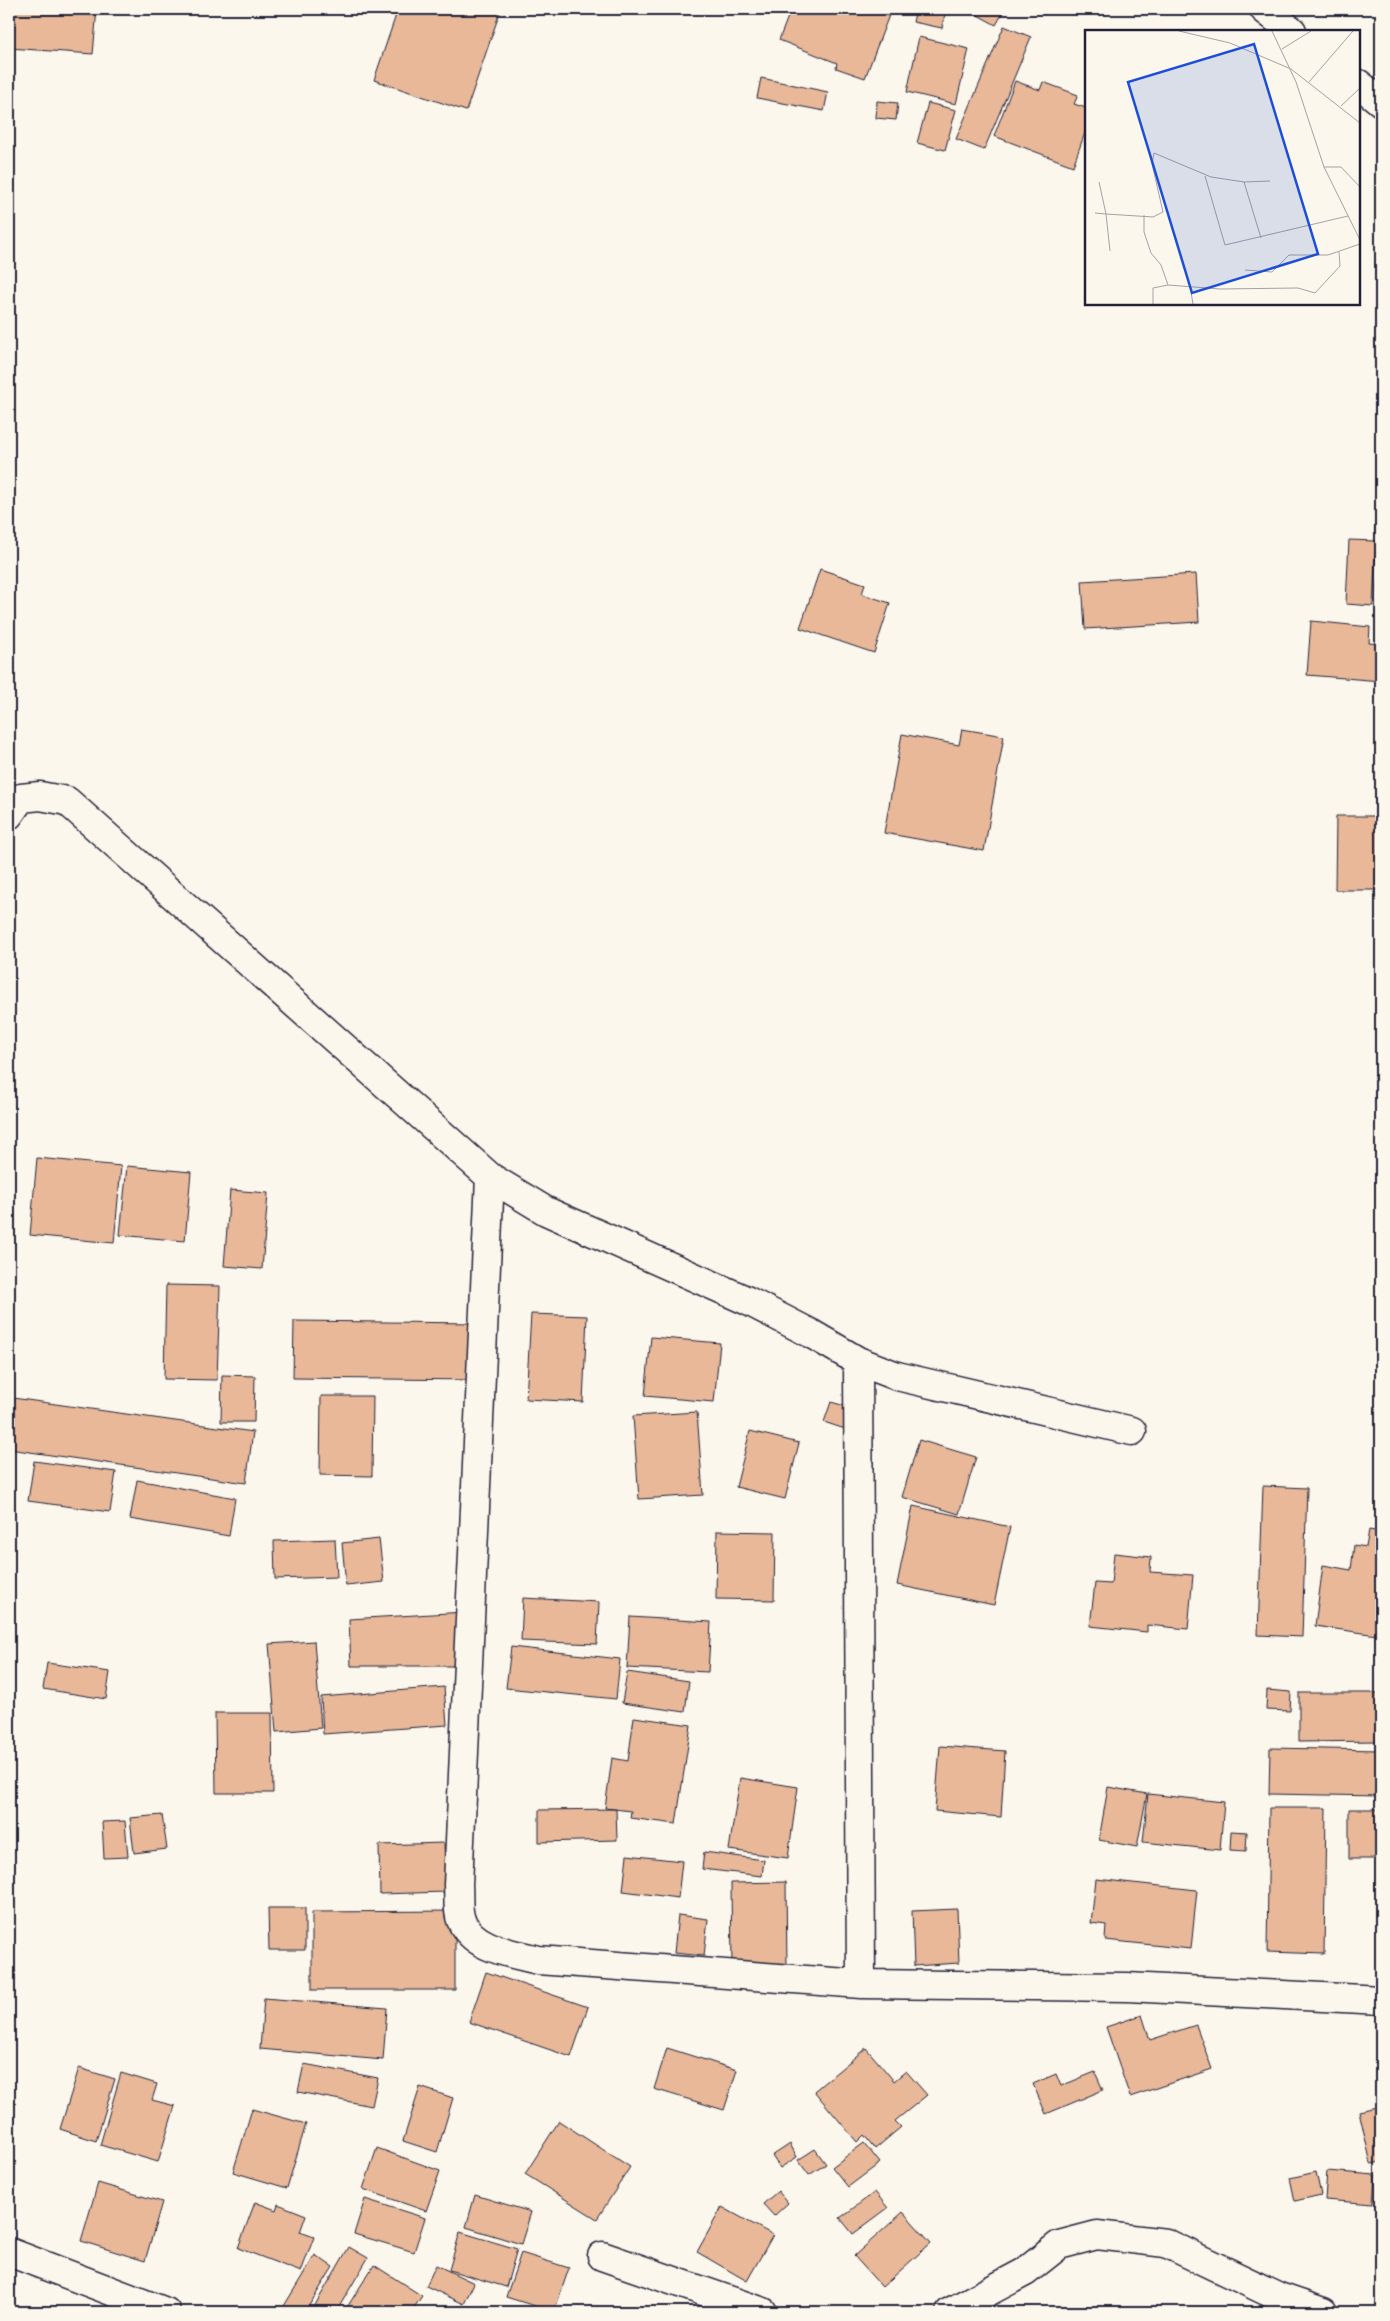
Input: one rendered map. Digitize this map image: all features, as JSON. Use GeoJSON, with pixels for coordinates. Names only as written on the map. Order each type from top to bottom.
{"type":"FeatureCollection","features":[{"type":"Feature","properties":{"kind":"main road"},"geometry":{"type":"LineString","coordinates":[[1264,9],[1291,30]]}},
{"type":"Feature","properties":{"kind":"main road"},"geometry":{"type":"LineString","coordinates":[[1360,85],[1381,102]]}},
{"type":"Feature","properties":{"kind":"main road"},"geometry":{"type":"LineString","coordinates":[[9,815],[21,798],[40,796],[67,802],[490,1177],[546,1210],[748,1301],[810,1333],[858,1361],[897,1376],[1132,1432]]}},
{"type":"Feature","properties":{"kind":"main road"},"geometry":{"type":"LineString","coordinates":[[490,1177],[458,1884],[461,1919],[473,1938],[497,1949],[538,1960],[861,1984],[1127,1986],[1381,2000]]}},
{"type":"Feature","properties":{"kind":"main road"},"geometry":{"type":"LineString","coordinates":[[858,1361],[861,1984]]}},
{"type":"Feature","properties":{"kind":"main road"},"geometry":{"type":"LineString","coordinates":[[950,2312],[1025,2272],[1059,2244],[1097,2235],[1166,2243],[1279,2297],[1322,2312]]}},
{"type":"Feature","properties":{"kind":"main road"},"geometry":{"type":"LineString","coordinates":[[9,2252],[166,2312]]}},
{"type":"Feature","properties":{"kind":"main road"},"geometry":{"type":"LineString","coordinates":[[602,2256],[764,2312]]}},
{"type":"Feature","properties":{"kind":"building"},"geometry":{"type":"Polygon","coordinates":[[[9,9],[97,9],[93,54],[9,48],[9,9]]]}},
{"type":"Feature","properties":{"kind":"building"},"geometry":{"type":"Polygon","coordinates":[[[398,9],[501,9],[466,111],[374,80],[398,9]]]}},
{"type":"Feature","properties":{"kind":"building"},"geometry":{"type":"Polygon","coordinates":[[[791,9],[891,10],[865,78],[836,68],[837,63],[779,40],[791,9]]]}},
{"type":"Feature","properties":{"kind":"building"},"geometry":{"type":"Polygon","coordinates":[[[916,9],[946,9],[942,28],[913,22],[916,9]]]}},
{"type":"Feature","properties":{"kind":"building"},"geometry":{"type":"Polygon","coordinates":[[[976,9],[1005,9],[996,25],[974,13],[976,9]]]}},
{"type":"Feature","properties":{"kind":"building"},"geometry":{"type":"Polygon","coordinates":[[[1004,26],[1031,37],[984,150],[956,139],[1004,26]]]}},
{"type":"Feature","properties":{"kind":"building"},"geometry":{"type":"Polygon","coordinates":[[[919,37],[969,49],[956,104],[907,92],[919,37]]]}},
{"type":"Feature","properties":{"kind":"building"},"geometry":{"type":"Polygon","coordinates":[[[761,78],[828,92],[824,111],[757,98],[761,78]]]}},
{"type":"Feature","properties":{"kind":"building"},"geometry":{"type":"Polygon","coordinates":[[[1015,81],[1040,90],[1043,82],[1078,95],[1074,104],[1085,108],[1085,133],[1073,166],[994,136],[1015,81]]]}},
{"type":"Feature","properties":{"kind":"building"},"geometry":{"type":"Polygon","coordinates":[[[877,101],[898,103],[896,120],[876,118],[877,101]]]}},
{"type":"Feature","properties":{"kind":"building"},"geometry":{"type":"Polygon","coordinates":[[[928,103],[956,110],[945,150],[917,143],[928,103]]]}},
{"type":"Feature","properties":{"kind":"building"},"geometry":{"type":"Polygon","coordinates":[[[1379,445],[1381,446],[1381,532],[1375,532],[1379,445]]]}},
{"type":"Feature","properties":{"kind":"building"},"geometry":{"type":"Polygon","coordinates":[[[1349,540],[1376,541],[1373,606],[1346,604],[1349,540]]]}},
{"type":"Feature","properties":{"kind":"building"},"geometry":{"type":"Polygon","coordinates":[[[1380,568],[1381,609],[1378,609],[1380,568]]]}},
{"type":"Feature","properties":{"kind":"building"},"geometry":{"type":"Polygon","coordinates":[[[820,569],[865,584],[862,594],[890,603],[874,653],[800,628],[820,569]]]}},
{"type":"Feature","properties":{"kind":"building"},"geometry":{"type":"Polygon","coordinates":[[[1196,574],[1199,622],[1085,629],[1082,581],[1196,574]]]}},
{"type":"Feature","properties":{"kind":"building"},"geometry":{"type":"Polygon","coordinates":[[[1311,621],[1370,627],[1369,643],[1381,644],[1381,681],[1307,675],[1311,621]]]}},
{"type":"Feature","properties":{"kind":"building"},"geometry":{"type":"Polygon","coordinates":[[[962,729],[1004,736],[984,851],[884,833],[902,734],[959,745],[962,729]]]}},
{"type":"Feature","properties":{"kind":"building"},"geometry":{"type":"Polygon","coordinates":[[[1336,816],[1381,816],[1381,890],[1335,890],[1336,816]]]}},
{"type":"Feature","properties":{"kind":"building"},"geometry":{"type":"Polygon","coordinates":[[[37,1158],[121,1166],[114,1243],[30,1235],[37,1158]]]}},
{"type":"Feature","properties":{"kind":"building"},"geometry":{"type":"Polygon","coordinates":[[[127,1166],[191,1172],[185,1241],[120,1235],[127,1166]]]}},
{"type":"Feature","properties":{"kind":"building"},"geometry":{"type":"Polygon","coordinates":[[[230,1190],[268,1193],[262,1269],[224,1266],[230,1190]]]}},
{"type":"Feature","properties":{"kind":"building"},"geometry":{"type":"Polygon","coordinates":[[[166,1285],[220,1286],[217,1380],[164,1379],[166,1285]]]}},
{"type":"Feature","properties":{"kind":"building"},"geometry":{"type":"Polygon","coordinates":[[[531,1314],[587,1316],[583,1402],[526,1399],[531,1314]]]}},
{"type":"Feature","properties":{"kind":"building"},"geometry":{"type":"Polygon","coordinates":[[[294,1321],[476,1323],[476,1380],[293,1378],[294,1321]]]}},
{"type":"Feature","properties":{"kind":"building"},"geometry":{"type":"Polygon","coordinates":[[[651,1337],[720,1343],[714,1402],[645,1396],[651,1337]]]}},
{"type":"Feature","properties":{"kind":"building"},"geometry":{"type":"Polygon","coordinates":[[[222,1375],[255,1376],[254,1422],[221,1422],[222,1375]]]}},
{"type":"Feature","properties":{"kind":"building"},"geometry":{"type":"Polygon","coordinates":[[[321,1396],[373,1396],[372,1476],[320,1475],[321,1396]]]}},
{"type":"Feature","properties":{"kind":"building"},"geometry":{"type":"Polygon","coordinates":[[[13,1398],[253,1432],[246,1483],[9,1449],[9,1428],[13,1398]]]}},
{"type":"Feature","properties":{"kind":"building"},"geometry":{"type":"Polygon","coordinates":[[[831,1402],[852,1408],[845,1429],[824,1422],[831,1402]]]}},
{"type":"Feature","properties":{"kind":"building"},"geometry":{"type":"Polygon","coordinates":[[[697,1412],[703,1495],[639,1499],[633,1416],[697,1412]]]}},
{"type":"Feature","properties":{"kind":"building"},"geometry":{"type":"Polygon","coordinates":[[[750,1431],[799,1443],[785,1499],[736,1487],[750,1431]]]}},
{"type":"Feature","properties":{"kind":"building"},"geometry":{"type":"Polygon","coordinates":[[[919,1440],[976,1457],[959,1514],[902,1497],[919,1440]]]}},
{"type":"Feature","properties":{"kind":"building"},"geometry":{"type":"Polygon","coordinates":[[[34,1461],[116,1472],[110,1512],[28,1501],[34,1461]]]}},
{"type":"Feature","properties":{"kind":"building"},"geometry":{"type":"Polygon","coordinates":[[[137,1480],[235,1498],[229,1536],[130,1519],[137,1480]]]}},
{"type":"Feature","properties":{"kind":"building"},"geometry":{"type":"Polygon","coordinates":[[[1263,1486],[1307,1488],[1302,1637],[1258,1635],[1263,1486]]]}},
{"type":"Feature","properties":{"kind":"building"},"geometry":{"type":"Polygon","coordinates":[[[913,1506],[1010,1527],[994,1605],[897,1585],[913,1506]]]}},
{"type":"Feature","properties":{"kind":"building"},"geometry":{"type":"Polygon","coordinates":[[[1369,1530],[1381,1532],[1381,1619],[1379,1619],[1377,1635],[1315,1626],[1323,1565],[1351,1570],[1354,1545],[1366,1547],[1369,1530]]]}},
{"type":"Feature","properties":{"kind":"building"},"geometry":{"type":"Polygon","coordinates":[[[717,1531],[775,1532],[774,1600],[716,1599],[717,1531]]]}},
{"type":"Feature","properties":{"kind":"building"},"geometry":{"type":"Polygon","coordinates":[[[335,1539],[337,1577],[275,1579],[274,1541],[335,1539]]]}},
{"type":"Feature","properties":{"kind":"building"},"geometry":{"type":"Polygon","coordinates":[[[379,1539],[384,1582],[346,1586],[342,1543],[379,1539]]]}},
{"type":"Feature","properties":{"kind":"building"},"geometry":{"type":"Polygon","coordinates":[[[1114,1553],[1151,1557],[1150,1572],[1193,1575],[1188,1629],[1147,1625],[1147,1632],[1090,1626],[1095,1583],[1111,1584],[1114,1553]]]}},
{"type":"Feature","properties":{"kind":"building"},"geometry":{"type":"Polygon","coordinates":[[[523,1598],[599,1602],[597,1644],[521,1641],[523,1598]]]}},
{"type":"Feature","properties":{"kind":"building"},"geometry":{"type":"Polygon","coordinates":[[[465,1612],[462,1666],[351,1666],[349,1619],[465,1612]]]}},
{"type":"Feature","properties":{"kind":"building"},"geometry":{"type":"Polygon","coordinates":[[[630,1617],[711,1622],[708,1672],[627,1668],[630,1617]]]}},
{"type":"Feature","properties":{"kind":"building"},"geometry":{"type":"Polygon","coordinates":[[[314,1641],[321,1728],[276,1732],[269,1644],[314,1641]]]}},
{"type":"Feature","properties":{"kind":"building"},"geometry":{"type":"Polygon","coordinates":[[[511,1647],[620,1659],[616,1699],[506,1688],[511,1647]]]}},
{"type":"Feature","properties":{"kind":"building"},"geometry":{"type":"Polygon","coordinates":[[[47,1663],[110,1672],[106,1699],[43,1689],[47,1663]]]}},
{"type":"Feature","properties":{"kind":"building"},"geometry":{"type":"Polygon","coordinates":[[[627,1672],[689,1681],[685,1712],[622,1703],[627,1672]]]}},
{"type":"Feature","properties":{"kind":"building"},"geometry":{"type":"Polygon","coordinates":[[[444,1687],[447,1725],[323,1734],[321,1697],[444,1687]]]}},
{"type":"Feature","properties":{"kind":"building"},"geometry":{"type":"Polygon","coordinates":[[[1267,1690],[1291,1692],[1290,1711],[1266,1710],[1267,1690]]]}},
{"type":"Feature","properties":{"kind":"building"},"geometry":{"type":"Polygon","coordinates":[[[1299,1693],[1378,1693],[1378,1741],[1299,1742],[1299,1693]]]}},
{"type":"Feature","properties":{"kind":"building"},"geometry":{"type":"Polygon","coordinates":[[[215,1713],[272,1713],[273,1793],[216,1793],[215,1713]]]}},
{"type":"Feature","properties":{"kind":"building"},"geometry":{"type":"Polygon","coordinates":[[[634,1717],[691,1725],[676,1824],[630,1818],[631,1811],[605,1808],[612,1758],[628,1761],[634,1717]]]}},
{"type":"Feature","properties":{"kind":"building"},"geometry":{"type":"Polygon","coordinates":[[[940,1746],[1005,1751],[1001,1817],[935,1811],[940,1746]]]}},
{"type":"Feature","properties":{"kind":"building"},"geometry":{"type":"Polygon","coordinates":[[[1270,1748],[1381,1750],[1381,1796],[1269,1794],[1270,1748]]]}},
{"type":"Feature","properties":{"kind":"building"},"geometry":{"type":"Polygon","coordinates":[[[740,1778],[798,1787],[788,1858],[729,1850],[740,1778]]]}},
{"type":"Feature","properties":{"kind":"building"},"geometry":{"type":"Polygon","coordinates":[[[1108,1787],[1147,1794],[1137,1847],[1099,1840],[1108,1787]]]}},
{"type":"Feature","properties":{"kind":"building"},"geometry":{"type":"Polygon","coordinates":[[[1148,1794],[1224,1802],[1220,1850],[1143,1842],[1148,1794]]]}},
{"type":"Feature","properties":{"kind":"building"},"geometry":{"type":"Polygon","coordinates":[[[1269,1808],[1326,1808],[1324,1954],[1267,1952],[1269,1808]]]}},
{"type":"Feature","properties":{"kind":"building"},"geometry":{"type":"Polygon","coordinates":[[[616,1809],[617,1840],[539,1842],[539,1810],[616,1809]]]}},
{"type":"Feature","properties":{"kind":"building"},"geometry":{"type":"Polygon","coordinates":[[[1349,1809],[1381,1809],[1381,1859],[1349,1859],[1349,1809]]]}},
{"type":"Feature","properties":{"kind":"building"},"geometry":{"type":"Polygon","coordinates":[[[162,1815],[167,1849],[134,1853],[130,1818],[162,1815]]]}},
{"type":"Feature","properties":{"kind":"building"},"geometry":{"type":"Polygon","coordinates":[[[125,1821],[128,1857],[104,1858],[102,1822],[125,1821]]]}},
{"type":"Feature","properties":{"kind":"building"},"geometry":{"type":"Polygon","coordinates":[[[1231,1831],[1247,1832],[1246,1851],[1230,1850],[1231,1831]]]}},
{"type":"Feature","properties":{"kind":"building"},"geometry":{"type":"Polygon","coordinates":[[[444,1843],[446,1892],[380,1894],[379,1845],[444,1843]]]}},
{"type":"Feature","properties":{"kind":"building"},"geometry":{"type":"Polygon","coordinates":[[[704,1852],[764,1860],[762,1876],[702,1869],[704,1852]]]}},
{"type":"Feature","properties":{"kind":"building"},"geometry":{"type":"Polygon","coordinates":[[[627,1855],[682,1861],[678,1898],[623,1891],[627,1855]]]}},
{"type":"Feature","properties":{"kind":"building"},"geometry":{"type":"Polygon","coordinates":[[[1096,1879],[1197,1890],[1191,1949],[1105,1940],[1106,1925],[1091,1923],[1096,1879]]]}},
{"type":"Feature","properties":{"kind":"building"},"geometry":{"type":"Polygon","coordinates":[[[786,1882],[787,1968],[732,1968],[731,1883],[786,1882]]]}},
{"type":"Feature","properties":{"kind":"building"},"geometry":{"type":"Polygon","coordinates":[[[268,1908],[305,1908],[305,1950],[269,1950],[268,1908]]]}},
{"type":"Feature","properties":{"kind":"building"},"geometry":{"type":"Polygon","coordinates":[[[957,1909],[959,1963],[914,1966],[912,1911],[957,1909]]]}},
{"type":"Feature","properties":{"kind":"building"},"geometry":{"type":"Polygon","coordinates":[[[455,1911],[455,1990],[312,1990],[312,1912],[455,1911]]]}},
{"type":"Feature","properties":{"kind":"building"},"geometry":{"type":"Polygon","coordinates":[[[678,1915],[708,1919],[704,1956],[674,1953],[678,1915]]]}},
{"type":"Feature","properties":{"kind":"building"},"geometry":{"type":"Polygon","coordinates":[[[486,1972],[588,2007],[571,2057],[469,2022],[486,1972]]]}},
{"type":"Feature","properties":{"kind":"building"},"geometry":{"type":"Polygon","coordinates":[[[264,1998],[387,2008],[383,2060],[260,2049],[264,1998]]]}},
{"type":"Feature","properties":{"kind":"building"},"geometry":{"type":"Polygon","coordinates":[[[1142,2015],[1150,2040],[1196,2025],[1212,2069],[1130,2097],[1106,2027],[1142,2015]]]}},
{"type":"Feature","properties":{"kind":"building"},"geometry":{"type":"Polygon","coordinates":[[[667,2048],[737,2070],[724,2110],[654,2089],[667,2048]]]}},
{"type":"Feature","properties":{"kind":"building"},"geometry":{"type":"Polygon","coordinates":[[[866,2048],[894,2081],[906,2071],[927,2095],[895,2121],[901,2127],[875,2149],[864,2135],[857,2142],[814,2091],[866,2048]]]}},
{"type":"Feature","properties":{"kind":"building"},"geometry":{"type":"Polygon","coordinates":[[[304,2064],[378,2078],[372,2106],[298,2092],[304,2064]]]}},
{"type":"Feature","properties":{"kind":"building"},"geometry":{"type":"Polygon","coordinates":[[[79,2068],[115,2079],[96,2141],[60,2129],[79,2068]]]}},
{"type":"Feature","properties":{"kind":"building"},"geometry":{"type":"Polygon","coordinates":[[[1095,2072],[1103,2090],[1046,2114],[1033,2084],[1056,2074],[1061,2086],[1095,2072]]]}},
{"type":"Feature","properties":{"kind":"building"},"geometry":{"type":"Polygon","coordinates":[[[121,2073],[157,2084],[152,2100],[175,2106],[158,2162],[100,2145],[121,2073]]]}},
{"type":"Feature","properties":{"kind":"building"},"geometry":{"type":"Polygon","coordinates":[[[420,2087],[453,2098],[437,2152],[403,2141],[420,2087]]]}},
{"type":"Feature","properties":{"kind":"building"},"geometry":{"type":"Polygon","coordinates":[[[1381,2106],[1381,2162],[1371,2164],[1359,2111],[1381,2106]]]}},
{"type":"Feature","properties":{"kind":"building"},"geometry":{"type":"Polygon","coordinates":[[[252,2109],[306,2124],[287,2188],[233,2172],[252,2109]]]}},
{"type":"Feature","properties":{"kind":"building"},"geometry":{"type":"Polygon","coordinates":[[[559,2121],[630,2167],[597,2219],[525,2174],[559,2121]]]}},
{"type":"Feature","properties":{"kind":"building"},"geometry":{"type":"Polygon","coordinates":[[[864,2143],[880,2163],[848,2187],[832,2167],[864,2143]]]}},
{"type":"Feature","properties":{"kind":"building"},"geometry":{"type":"Polygon","coordinates":[[[790,2144],[797,2157],[780,2168],[772,2156],[790,2144]]]}},
{"type":"Feature","properties":{"kind":"building"},"geometry":{"type":"Polygon","coordinates":[[[377,2148],[440,2171],[426,2211],[363,2189],[377,2148]]]}},
{"type":"Feature","properties":{"kind":"building"},"geometry":{"type":"Polygon","coordinates":[[[815,2149],[826,2164],[809,2175],[798,2160],[815,2149]]]}},
{"type":"Feature","properties":{"kind":"building"},"geometry":{"type":"Polygon","coordinates":[[[1327,2171],[1375,2175],[1373,2204],[1325,2200],[1327,2171]]]}},
{"type":"Feature","properties":{"kind":"building"},"geometry":{"type":"Polygon","coordinates":[[[1316,2172],[1321,2195],[1295,2201],[1290,2178],[1316,2172]]]}},
{"type":"Feature","properties":{"kind":"building"},"geometry":{"type":"Polygon","coordinates":[[[98,2183],[162,2202],[145,2261],[81,2241],[98,2183]]]}},
{"type":"Feature","properties":{"kind":"building"},"geometry":{"type":"Polygon","coordinates":[[[778,2191],[788,2203],[774,2216],[763,2204],[778,2191]]]}},
{"type":"Feature","properties":{"kind":"building"},"geometry":{"type":"Polygon","coordinates":[[[875,2192],[888,2208],[853,2234],[840,2218],[875,2192]]]}},
{"type":"Feature","properties":{"kind":"building"},"geometry":{"type":"Polygon","coordinates":[[[475,2195],[531,2212],[521,2244],[466,2227],[475,2195]]]}},
{"type":"Feature","properties":{"kind":"building"},"geometry":{"type":"Polygon","coordinates":[[[365,2199],[425,2218],[414,2252],[354,2234],[365,2199]]]}},
{"type":"Feature","properties":{"kind":"building"},"geometry":{"type":"Polygon","coordinates":[[[255,2202],[276,2210],[278,2204],[306,2215],[300,2232],[314,2237],[301,2272],[238,2248],[255,2202]]]}},
{"type":"Feature","properties":{"kind":"building"},"geometry":{"type":"Polygon","coordinates":[[[722,2207],[773,2235],[747,2281],[697,2252],[722,2207]]]}},
{"type":"Feature","properties":{"kind":"building"},"geometry":{"type":"Polygon","coordinates":[[[903,2212],[931,2243],[882,2287],[854,2256],[903,2212]]]}},
{"type":"Feature","properties":{"kind":"building"},"geometry":{"type":"Polygon","coordinates":[[[460,2232],[517,2249],[506,2287],[449,2270],[460,2232]]]}},
{"type":"Feature","properties":{"kind":"building"},"geometry":{"type":"Polygon","coordinates":[[[349,2247],[368,2258],[336,2312],[311,2312],[349,2247]]]}},
{"type":"Feature","properties":{"kind":"building"},"geometry":{"type":"Polygon","coordinates":[[[521,2253],[569,2268],[554,2312],[506,2297],[521,2253]]]}},
{"type":"Feature","properties":{"kind":"building"},"geometry":{"type":"Polygon","coordinates":[[[315,2255],[333,2267],[305,2312],[281,2311],[315,2255]]]}},
{"type":"Feature","properties":{"kind":"building"},"geometry":{"type":"Polygon","coordinates":[[[374,2265],[422,2296],[411,2312],[344,2312],[374,2265]]]}},
{"type":"Feature","properties":{"kind":"building"},"geometry":{"type":"Polygon","coordinates":[[[436,2265],[474,2283],[464,2304],[426,2286],[436,2265]]]}}]}
